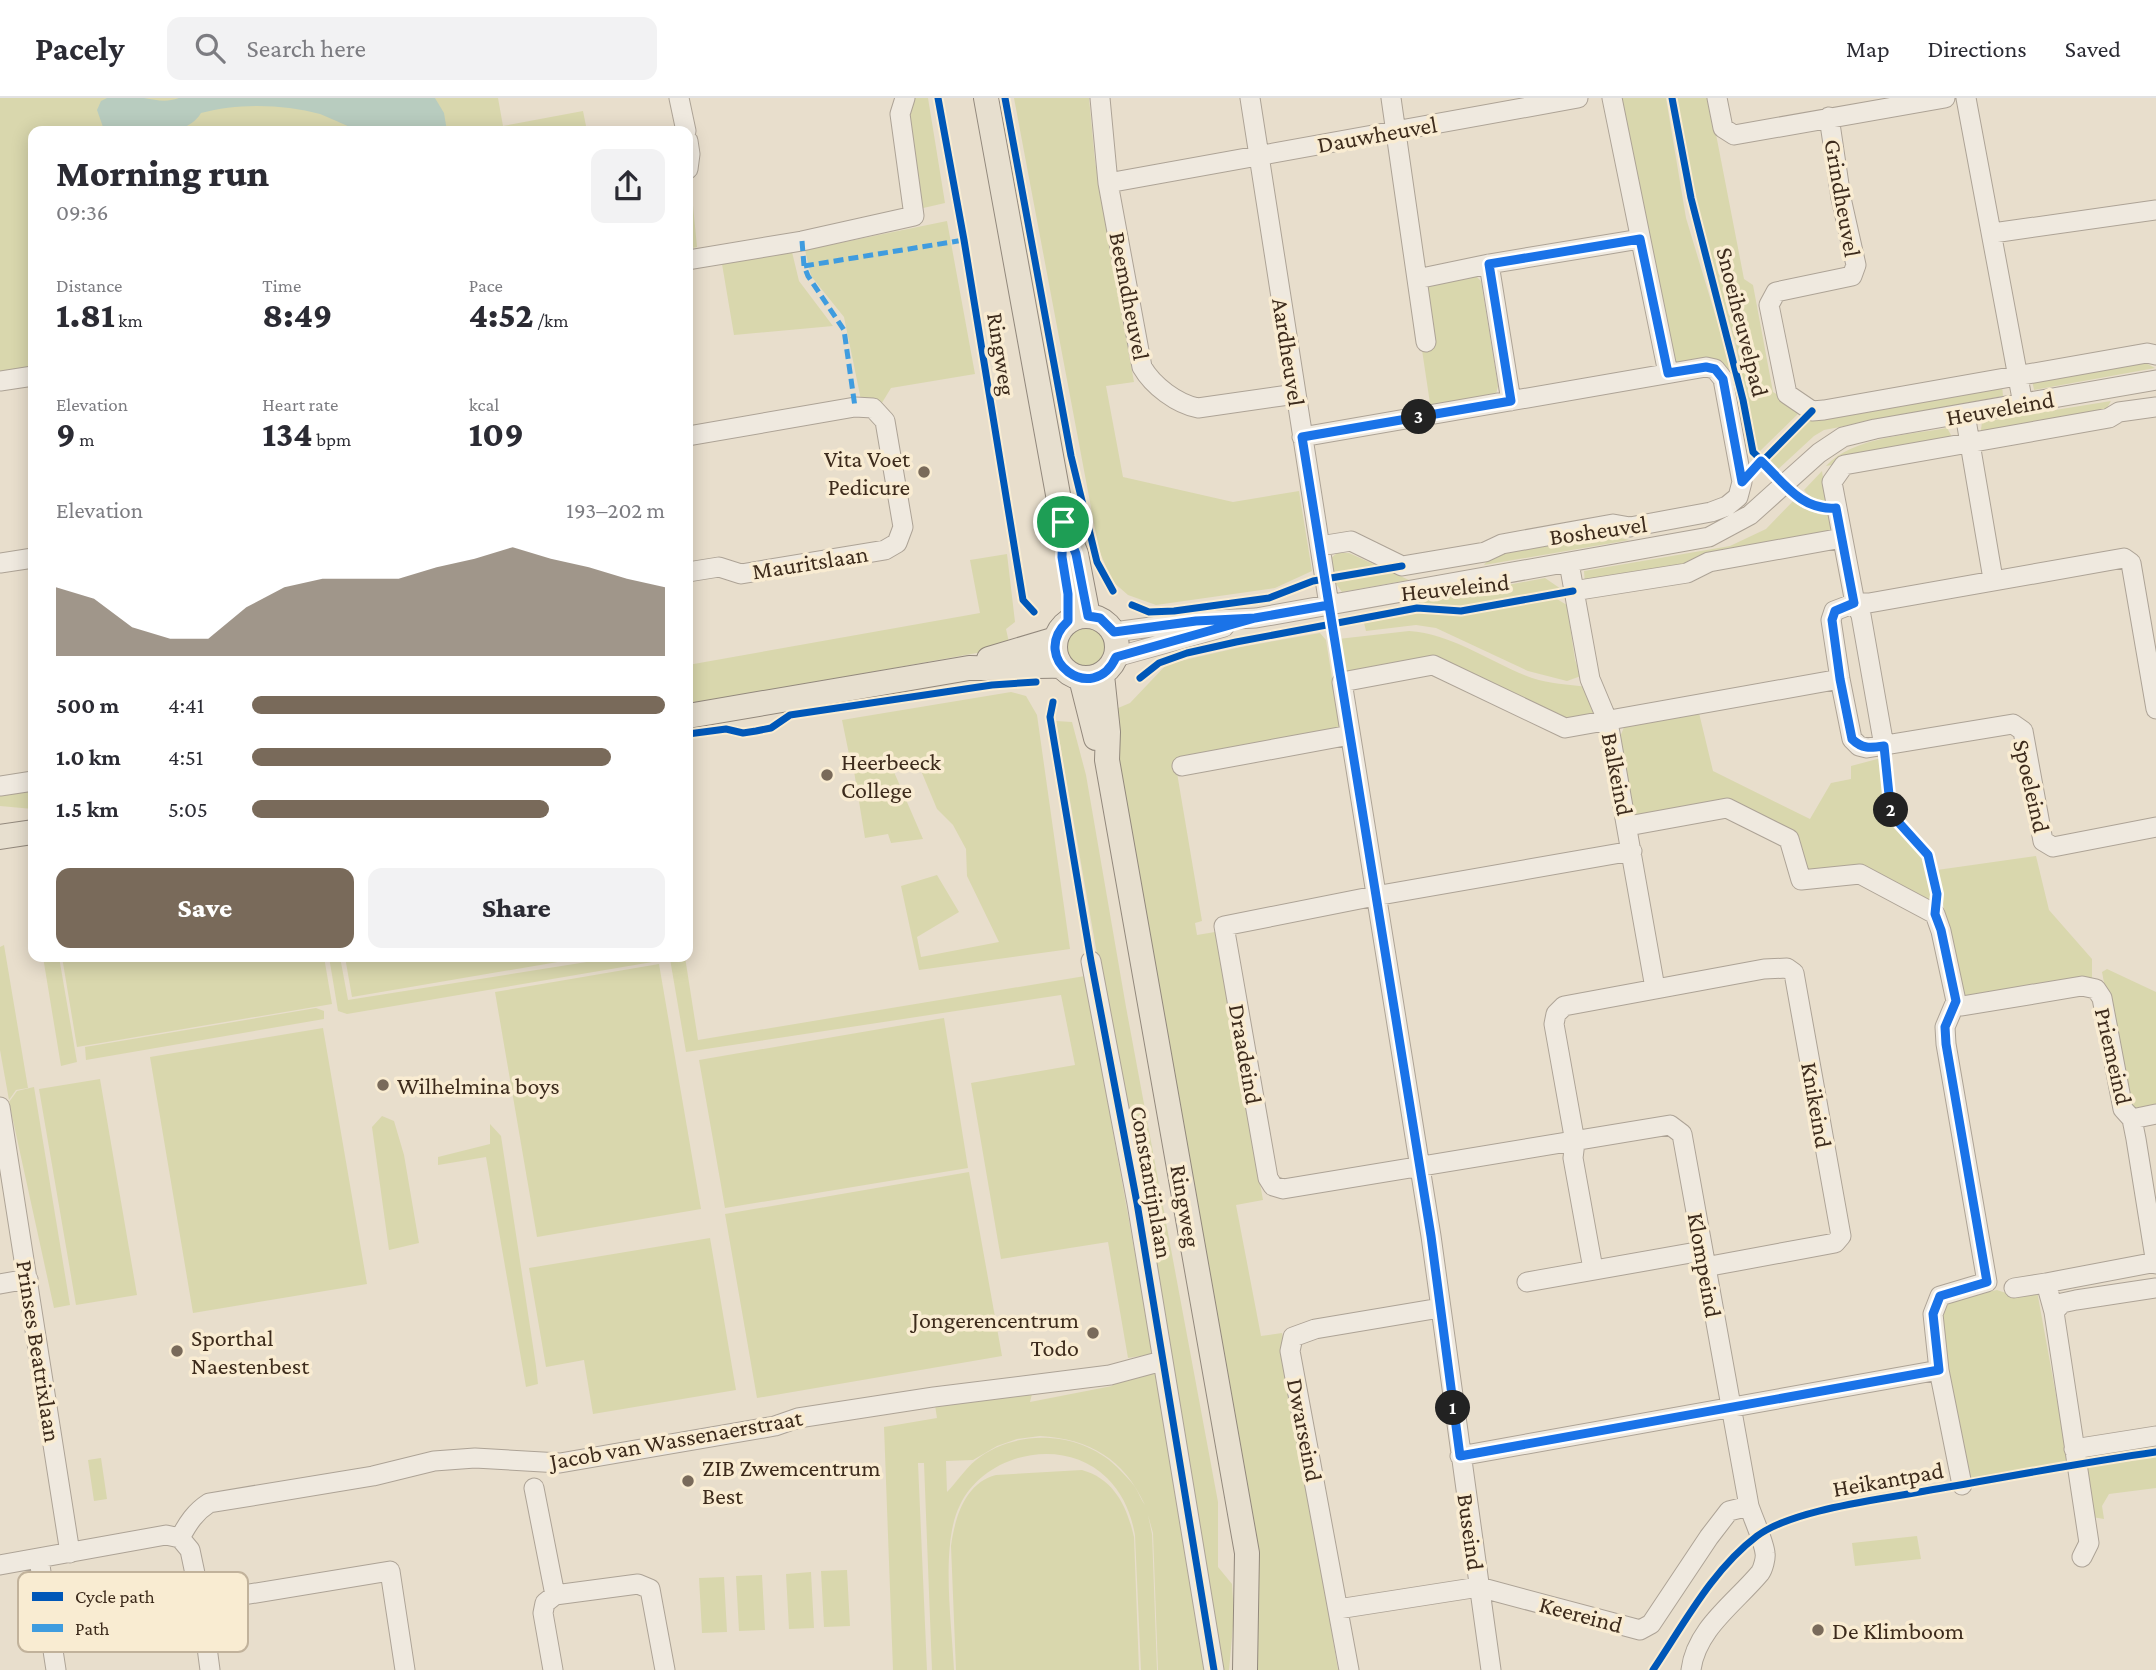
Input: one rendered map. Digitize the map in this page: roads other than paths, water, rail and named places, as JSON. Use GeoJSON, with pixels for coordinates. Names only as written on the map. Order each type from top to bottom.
{"type":"FeatureCollection","features":[{"type":"Feature","properties":{"kind":"main road","name":"Ringweg"},"geometry":{"type":"LineString","coordinates":[[986,98],[1063,522],[1062,557],[1070,625],[1055,650],[1090,669],[1095,736],[1107,760],[1247,1553],[1243,1665]]}},
{"type":"Feature","properties":{"kind":"main road"},"geometry":{"type":"LineString","coordinates":[[693,715],[969,668],[1000,669],[1032,665],[1090,669],[1117,641],[1114,632],[1100,618],[1070,625],[969,668]]}},
{"type":"Feature","properties":{"kind":"main road"},"geometry":{"type":"LineString","coordinates":[[0,824],[28,821]]}},
{"type":"Feature","properties":{"kind":"main road"},"geometry":{"type":"LineString","coordinates":[[0,837],[28,833]]}},
{"type":"Feature","properties":{"kind":"street"},"geometry":{"type":"LineString","coordinates":[[679,98],[685,126]]}},
{"type":"Feature","properties":{"kind":"street"},"geometry":{"type":"LineString","coordinates":[[693,259],[802,241],[914,216],[900,114],[905,98]]}},
{"type":"Feature","properties":{"kind":"street","name":"Beemdheuvel"},"geometry":{"type":"LineString","coordinates":[[1100,98],[1108,183],[1142,367],[1149,380],[1186,406],[1198,408],[1296,394]]}},
{"type":"Feature","properties":{"kind":"street","name":"Aardheuvel"},"geometry":{"type":"LineString","coordinates":[[1250,98],[1329,605]]}},
{"type":"Feature","properties":{"kind":"street"},"geometry":{"type":"LineString","coordinates":[[1391,98],[1426,342]]}},
{"type":"Feature","properties":{"kind":"street","name":"Dauwheuvel"},"geometry":{"type":"LineString","coordinates":[[1108,183],[1395,131],[1527,103],[1578,98]]}},
{"type":"Feature","properties":{"kind":"street"},"geometry":{"type":"LineString","coordinates":[[1302,437],[1668,373],[1612,98]]}},
{"type":"Feature","properties":{"kind":"street"},"geometry":{"type":"LineString","coordinates":[[1717,98],[1723,128],[1734,135],[1829,117],[1861,104],[1945,98]]}},
{"type":"Feature","properties":{"kind":"street"},"geometry":{"type":"LineString","coordinates":[[1966,98],[2023,404]]}},
{"type":"Feature","properties":{"kind":"street","name":"Grindheuvel"},"geometry":{"type":"LineString","coordinates":[[1829,117],[1841,198],[1856,265],[1852,276],[1776,292],[1769,305],[1787,394],[1812,411],[2018,376]]}},
{"type":"Feature","properties":{"kind":"street"},"geometry":{"type":"LineString","coordinates":[[1993,233],[2156,210]]}},
{"type":"Feature","properties":{"kind":"street"},"geometry":{"type":"LineString","coordinates":[[1417,279],[1640,239]]}},
{"type":"Feature","properties":{"kind":"street"},"geometry":{"type":"LineString","coordinates":[[1489,264],[1511,401]]}},
{"type":"Feature","properties":{"kind":"street"},"geometry":{"type":"LineString","coordinates":[[2018,376],[2147,353],[2156,355]]}},
{"type":"Feature","properties":{"kind":"street","name":"Bosheuvel"},"geometry":{"type":"LineString","coordinates":[[1320,546],[1350,541],[1402,566],[1485,552],[1502,544],[1613,524],[1630,527],[1711,512],[1727,506],[1738,496],[1742,482],[1723,379],[1715,369],[1706,367],[1668,373]]}},
{"type":"Feature","properties":{"kind":"street"},"geometry":{"type":"LineString","coordinates":[[0,381],[28,377]]}},
{"type":"Feature","properties":{"kind":"street","name":"Heuveleind"},"geometry":{"type":"LineString","coordinates":[[1114,632],[1196,621],[1255,618],[1709,537],[1750,515],[1819,453],[1843,437],[1874,429],[2156,380]]}},
{"type":"Feature","properties":{"kind":"street","name":"Mauritslaan"},"geometry":{"type":"LineString","coordinates":[[693,435],[855,407],[873,408],[885,421],[903,527],[897,542],[885,550],[741,574],[719,567],[693,571]]}},
{"type":"Feature","properties":{"kind":"street"},"geometry":{"type":"LineString","coordinates":[[2156,407],[2119,412],[2109,418],[1971,444],[1844,465],[1832,482],[1854,603],[1861,615],[1875,747],[1859,746],[1852,739],[1840,679],[1832,620],[1835,611],[1854,603],[1869,603],[2124,558],[2131,563],[2156,709]]}},
{"type":"Feature","properties":{"kind":"street"},"geometry":{"type":"LineString","coordinates":[[1965,414],[1993,579]]}},
{"type":"Feature","properties":{"kind":"street"},"geometry":{"type":"LineString","coordinates":[[1573,591],[1687,573],[1709,562],[1842,538]]}},
{"type":"Feature","properties":{"kind":"street"},"geometry":{"type":"LineString","coordinates":[[0,563],[28,559]]}},
{"type":"Feature","properties":{"kind":"street","name":"Balkeind"},"geometry":{"type":"LineString","coordinates":[[1569,563],[1590,679],[1608,722],[1655,988]]}},
{"type":"Feature","properties":{"kind":"street","name":"Heuveleind"},"geometry":{"type":"LineString","coordinates":[[1090,669],[1255,618]]}},
{"type":"Feature","properties":{"kind":"street","name":"Buseind"},"geometry":{"type":"LineString","coordinates":[[1491,1670],[1431,1236],[1342,682],[1433,664],[1565,728],[1608,722]]}},
{"type":"Feature","properties":{"kind":"street"},"geometry":{"type":"LineString","coordinates":[[1608,722],[1840,679]]}},
{"type":"Feature","properties":{"kind":"street","name":"Spoeleind"},"geometry":{"type":"LineString","coordinates":[[1875,747],[2013,724],[2023,731],[2043,841],[2053,847],[2156,827]]}},
{"type":"Feature","properties":{"kind":"street"},"geometry":{"type":"LineString","coordinates":[[1182,766],[1350,735]]}},
{"type":"Feature","properties":{"kind":"street"},"geometry":{"type":"LineString","coordinates":[[0,786],[28,782]]}},
{"type":"Feature","properties":{"kind":"street"},"geometry":{"type":"LineString","coordinates":[[1628,826],[1727,808],[1788,839],[1801,880],[1860,874],[1935,914],[1956,1001],[1945,1027],[1946,1044],[1987,1282],[1940,1296],[1933,1314],[1939,1370],[1962,1485]]}},
{"type":"Feature","properties":{"kind":"street"},"geometry":{"type":"LineString","coordinates":[[1375,896],[1632,851]]}},
{"type":"Feature","properties":{"kind":"street","name":"Draadeind"},"geometry":{"type":"LineString","coordinates":[[1375,896],[1224,926],[1268,1178],[1273,1186],[1283,1189],[1419,1167]]}},
{"type":"Feature","properties":{"kind":"street","name":"Constantijnlaan"},"geometry":{"type":"LineString","coordinates":[[1091,961],[1137,1203],[1214,1670]]}},
{"type":"Feature","properties":{"kind":"street","name":"Knikeind"},"geometry":{"type":"LineString","coordinates":[[1655,988],[1764,970],[1787,968],[1794,974],[1841,1236],[1835,1243],[1704,1259]]}},
{"type":"Feature","properties":{"kind":"street","name":"Priemeind"},"geometry":{"type":"LineString","coordinates":[[1956,1001],[1962,1006],[2082,986],[2095,989],[2102,998],[2123,1109],[2132,1119],[2156,1263]]}},
{"type":"Feature","properties":{"kind":"street"},"geometry":{"type":"LineString","coordinates":[[1593,1269],[1573,1158],[1575,1142],[1553,1024],[1556,1014],[1564,1006],[1655,988]]}},
{"type":"Feature","properties":{"kind":"street","name":"Prinses Beatrixlaan"},"geometry":{"type":"LineString","coordinates":[[0,1107],[70,1553]]}},
{"type":"Feature","properties":{"kind":"street"},"geometry":{"type":"LineString","coordinates":[[2132,1119],[2156,1114]]}},
{"type":"Feature","properties":{"kind":"street","name":"Klompeind"},"geometry":{"type":"LineString","coordinates":[[1419,1167],[1670,1125],[1682,1134],[1749,1506],[1765,1553],[1762,1571],[1705,1634],[1690,1670]]}},
{"type":"Feature","properties":{"kind":"street"},"geometry":{"type":"LineString","coordinates":[[1527,1282],[1593,1269],[1704,1259]]}},
{"type":"Feature","properties":{"kind":"street"},"geometry":{"type":"LineString","coordinates":[[2014,1288],[2156,1263]]}},
{"type":"Feature","properties":{"kind":"street"},"geometry":{"type":"LineString","coordinates":[[0,1283],[27,1279]]}},
{"type":"Feature","properties":{"kind":"street"},"geometry":{"type":"LineString","coordinates":[[2046,1283],[2054,1312],[2089,1543],[2082,1557]]}},
{"type":"Feature","properties":{"kind":"street"},"geometry":{"type":"LineString","coordinates":[[2054,1312],[2062,1303],[2156,1288]]}},
{"type":"Feature","properties":{"kind":"street","name":"Dwarseind"},"geometry":{"type":"LineString","coordinates":[[1349,1670],[1290,1351],[1293,1337],[1315,1329],[1440,1308]]}},
{"type":"Feature","properties":{"kind":"street","name":"Jacob van Wassenaerstraat"},"geometry":{"type":"LineString","coordinates":[[180,1538],[189,1521],[199,1509],[209,1503],[373,1476],[434,1461],[475,1458],[560,1463],[775,1426],[799,1418],[934,1397],[1110,1375],[1162,1361]]}},
{"type":"Feature","properties":{"kind":"street"},"geometry":{"type":"LineString","coordinates":[[1460,1456],[1939,1370]]}},
{"type":"Feature","properties":{"kind":"street"},"geometry":{"type":"LineString","coordinates":[[2076,1456],[2156,1436]]}},
{"type":"Feature","properties":{"kind":"street"},"geometry":{"type":"LineString","coordinates":[[534,1488],[555,1595]]}},
{"type":"Feature","properties":{"kind":"street","name":"Keereind"},"geometry":{"type":"LineString","coordinates":[[1479,1587],[1640,1630],[1651,1624],[1729,1511],[1749,1506]]}},
{"type":"Feature","properties":{"kind":"street"},"geometry":{"type":"LineString","coordinates":[[0,1565],[166,1535],[180,1538],[190,1550],[195,1572]]}},
{"type":"Feature","properties":{"kind":"street"},"geometry":{"type":"LineString","coordinates":[[39,1559],[41,1572]]}},
{"type":"Feature","properties":{"kind":"street"},"geometry":{"type":"LineString","coordinates":[[248,1594],[390,1571],[405,1670]]}},
{"type":"Feature","properties":{"kind":"street"},"geometry":{"type":"LineString","coordinates":[[553,1670],[543,1613],[545,1603],[555,1595],[638,1584],[650,1589],[666,1670]]}},
{"type":"Feature","properties":{"kind":"street"},"geometry":{"type":"LineString","coordinates":[[1338,1609],[1479,1587]]}},
{"type":"Feature","properties":{"kind":"street"},"geometry":{"type":"LineString","coordinates":[[53,1652],[56,1670]]}},
{"type":"Feature","properties":{"kind":"street"},"geometry":{"type":"LineString","coordinates":[[208,1652],[211,1670]]}},
{"type":"Feature","properties":{"kind":"place","name":"Vita Voet Pedicure"},"geometry":{"type":"Point","coordinates":[924,472]}},
{"type":"Feature","properties":{"kind":"place","name":"Heerbeeck College"},"geometry":{"type":"Point","coordinates":[827,775]}},
{"type":"Feature","properties":{"kind":"place","name":"Wilhelmina boys"},"geometry":{"type":"Point","coordinates":[383,1085]}},
{"type":"Feature","properties":{"kind":"place","name":"Jongerencentrum Todo"},"geometry":{"type":"Point","coordinates":[1093,1333]}},
{"type":"Feature","properties":{"kind":"place","name":"Sporthal Naestenbest"},"geometry":{"type":"Point","coordinates":[177,1351]}},
{"type":"Feature","properties":{"kind":"place","name":"ZIB Zwemcentrum Best"},"geometry":{"type":"Point","coordinates":[688,1481]}},
{"type":"Feature","properties":{"kind":"place","name":"De Klimboom"},"geometry":{"type":"Point","coordinates":[1818,1630]}}]}
